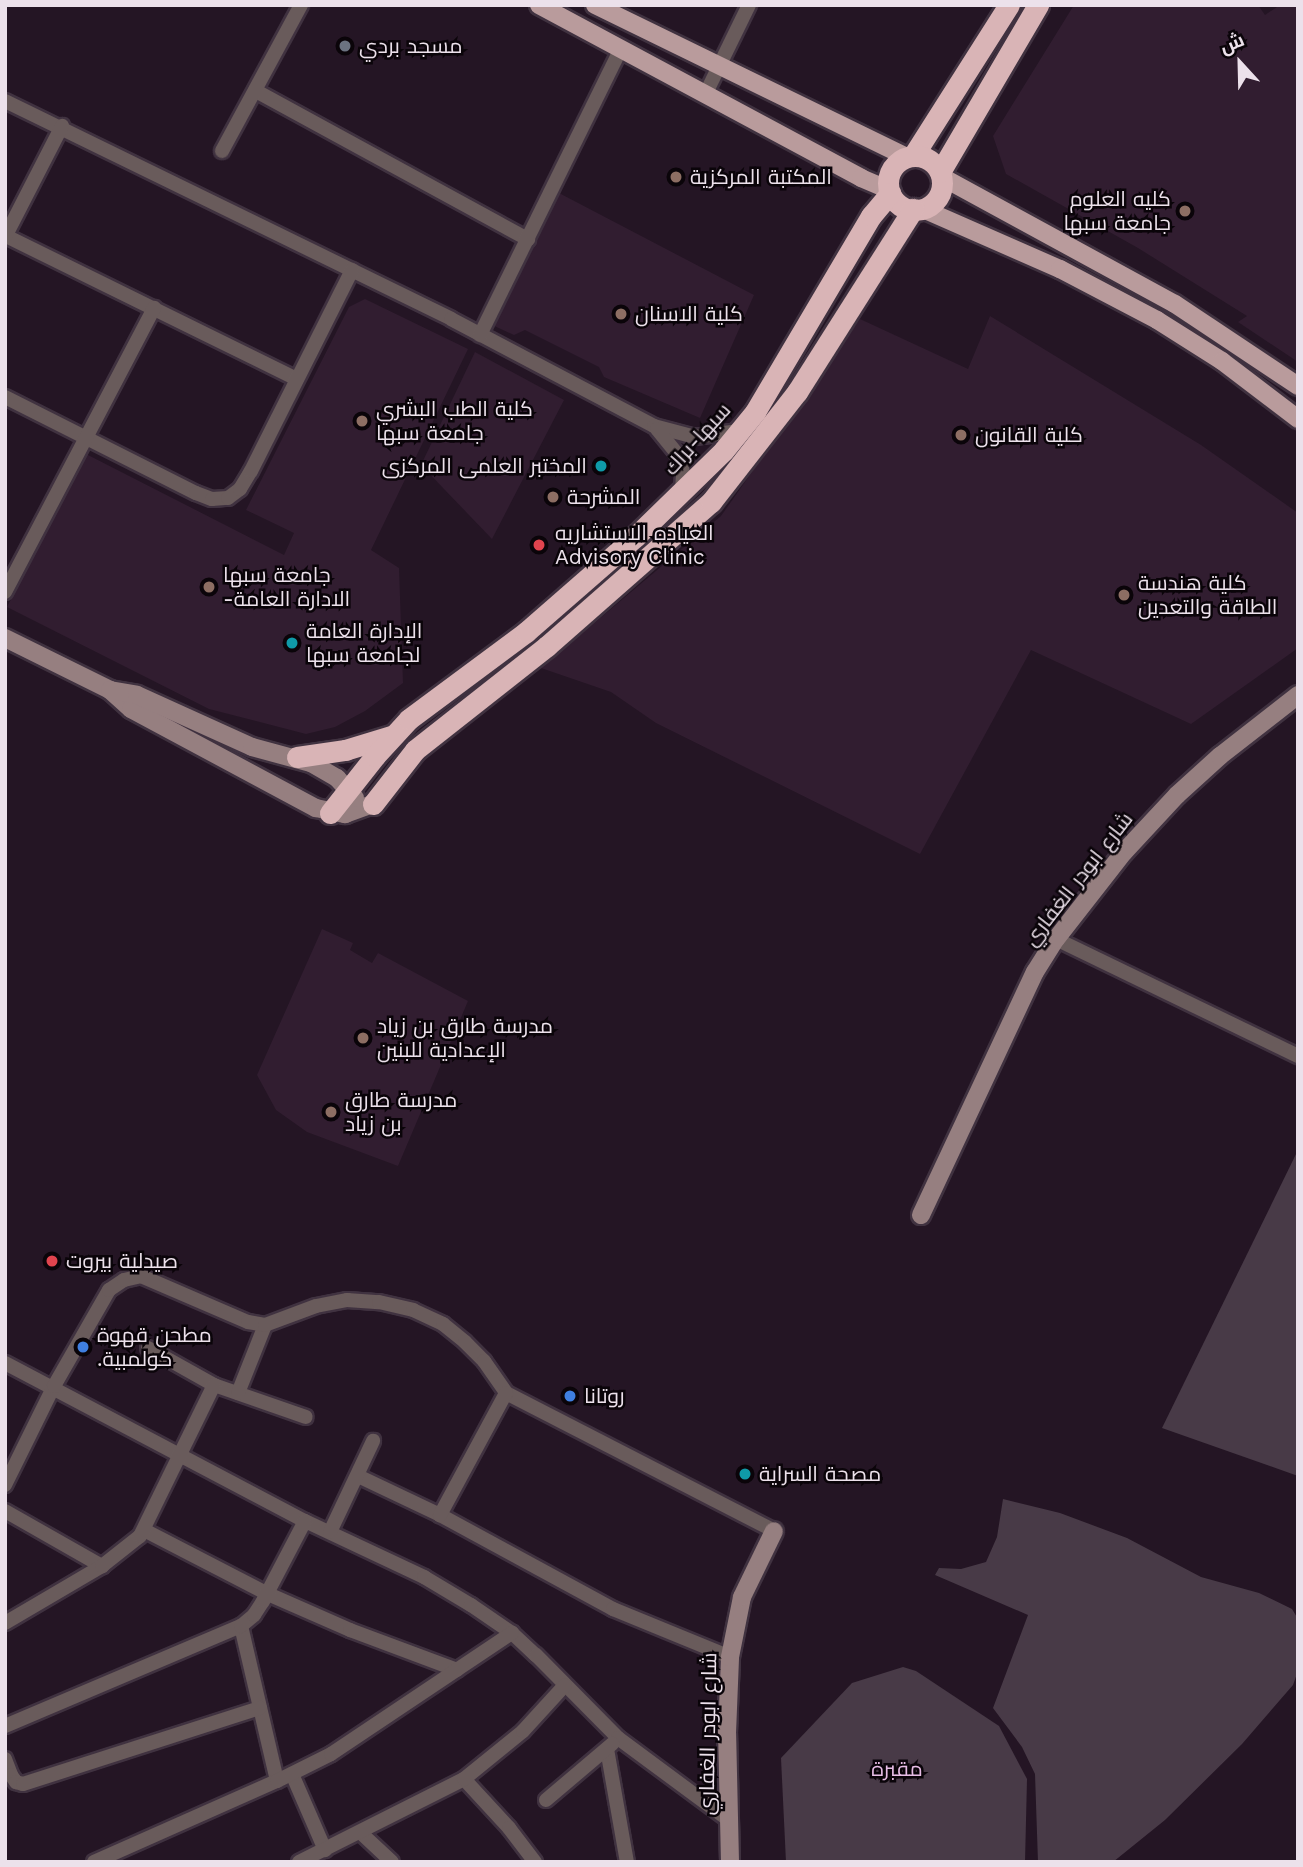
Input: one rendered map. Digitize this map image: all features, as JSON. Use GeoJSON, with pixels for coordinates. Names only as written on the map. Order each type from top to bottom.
{"type":"FeatureCollection","features":[{"type":"Feature","properties":{"kind":"highway"},"geometry":{"type":"LineString","coordinates":[[918,209],[899,204],[890,191],[890,174],[910,157],[1009,5]]}},
{"type":"Feature","properties":{"kind":"highway"},"geometry":{"type":"LineString","coordinates":[[366,807],[415,750],[548,646],[711,502],[797,392],[918,209],[940,193],[941,174],[1038,5]]}},
{"type":"Feature","properties":{"kind":"highway"},"geometry":{"type":"LineString","coordinates":[[910,157],[926,158],[941,174]]}},
{"type":"Feature","properties":{"kind":"highway","name":"سبها-براك"},"geometry":{"type":"LineString","coordinates":[[330,813],[393,736],[427,705],[526,632],[682,492],[724,450],[755,412],[871,216],[890,191]]}},
{"type":"Feature","properties":{"kind":"highway"},"geometry":{"type":"LineString","coordinates":[[297,757],[345,750],[393,736]]}},
{"type":"Feature","properties":{"kind":"main road"},"geometry":{"type":"LineString","coordinates":[[539,5],[890,191]]}},
{"type":"Feature","properties":{"kind":"main road"},"geometry":{"type":"LineString","coordinates":[[595,5],[910,157]]}},
{"type":"Feature","properties":{"kind":"main road"},"geometry":{"type":"LineString","coordinates":[[941,174],[1175,304],[1298,386]]}},
{"type":"Feature","properties":{"kind":"main road"},"geometry":{"type":"LineString","coordinates":[[918,209],[1060,269],[1157,320],[1222,360],[1298,419]]}},
{"type":"Feature","properties":{"kind":"street"},"geometry":{"type":"LineString","coordinates":[[222,151],[301,5]]}},
{"type":"Feature","properties":{"kind":"street"},"geometry":{"type":"LineString","coordinates":[[706,93],[749,5]]}},
{"type":"Feature","properties":{"kind":"street"},"geometry":{"type":"LineString","coordinates":[[480,335],[621,49]]}},
{"type":"Feature","properties":{"kind":"street"},"geometry":{"type":"LineString","coordinates":[[256,91],[527,239]]}},
{"type":"Feature","properties":{"kind":"street"},"geometry":{"type":"LineString","coordinates":[[5,101],[62,126],[352,270],[653,426],[668,438],[678,454],[683,473],[682,492]]}},
{"type":"Feature","properties":{"kind":"street"},"geometry":{"type":"LineString","coordinates":[[62,126],[6,237],[297,379]]}},
{"type":"Feature","properties":{"kind":"street"},"geometry":{"type":"LineString","coordinates":[[5,397],[196,493],[212,499],[228,498],[240,489],[251,471],[352,270]]}},
{"type":"Feature","properties":{"kind":"street"},"geometry":{"type":"LineString","coordinates":[[5,592],[154,309]]}},
{"type":"Feature","properties":{"kind":"street"},"geometry":{"type":"LineString","coordinates":[[653,426],[695,437],[738,431]]}},
{"type":"Feature","properties":{"kind":"street"},"geometry":{"type":"LineString","coordinates":[[5,638],[110,690],[131,709],[330,813],[366,807]]}},
{"type":"Feature","properties":{"kind":"street"},"geometry":{"type":"LineString","coordinates":[[110,690],[137,695],[253,747],[297,757],[325,770],[349,788],[366,807]]}},
{"type":"Feature","properties":{"kind":"street","name":"شارع ابودر الغفاري"},"geometry":{"type":"LineString","coordinates":[[921,1215],[1035,972],[1056,939],[1124,852],[1177,795],[1220,756],[1298,695]]}},
{"type":"Feature","properties":{"kind":"street"},"geometry":{"type":"LineString","coordinates":[[1056,939],[1298,1056]]}},
{"type":"Feature","properties":{"kind":"street"},"geometry":{"type":"LineString","coordinates":[[5,1485],[54,1386],[109,1290],[124,1280],[141,1276],[248,1322],[265,1325],[316,1306],[347,1300],[413,1310],[443,1324],[466,1342],[484,1361],[506,1393],[774,1531]]}},
{"type":"Feature","properties":{"kind":"street"},"geometry":{"type":"LineString","coordinates":[[238,1393],[265,1325]]}},
{"type":"Feature","properties":{"kind":"street"},"geometry":{"type":"LineString","coordinates":[[148,1348],[214,1385],[306,1417]]}},
{"type":"Feature","properties":{"kind":"street"},"geometry":{"type":"LineString","coordinates":[[5,1363],[54,1386],[181,1457],[305,1521],[424,1577],[512,1633],[565,1685],[612,1743],[729,1820]]}},
{"type":"Feature","properties":{"kind":"street"},"geometry":{"type":"LineString","coordinates":[[5,1623],[102,1566],[127,1548],[144,1530],[214,1385]]}},
{"type":"Feature","properties":{"kind":"street"},"geometry":{"type":"LineString","coordinates":[[440,1515],[506,1393]]}},
{"type":"Feature","properties":{"kind":"street"},"geometry":{"type":"LineString","coordinates":[[330,1532],[373,1441]]}},
{"type":"Feature","properties":{"kind":"street"},"geometry":{"type":"LineString","coordinates":[[358,1476],[440,1515],[613,1609],[730,1657]]}},
{"type":"Feature","properties":{"kind":"street"},"geometry":{"type":"LineString","coordinates":[[5,1511],[102,1566]]}},
{"type":"Feature","properties":{"kind":"street"},"geometry":{"type":"LineString","coordinates":[[5,1726],[241,1626],[254,1615],[268,1594],[305,1521]]}},
{"type":"Feature","properties":{"kind":"street"},"geometry":{"type":"LineString","coordinates":[[144,1530],[268,1594],[350,1630],[457,1670]]}},
{"type":"Feature","properties":{"kind":"street","name":"شارع ابودر الغفاري"},"geometry":{"type":"LineString","coordinates":[[730,1862],[727,1733],[730,1657],[742,1597],[774,1531]]}},
{"type":"Feature","properties":{"kind":"street"},"geometry":{"type":"LineString","coordinates":[[241,1626],[277,1782]]}},
{"type":"Feature","properties":{"kind":"street"},"geometry":{"type":"LineString","coordinates":[[94,1862],[277,1782],[331,1754],[512,1633]]}},
{"type":"Feature","properties":{"kind":"street"},"geometry":{"type":"LineString","coordinates":[[299,1862],[464,1779],[523,1731],[565,1685]]}},
{"type":"Feature","properties":{"kind":"street"},"geometry":{"type":"LineString","coordinates":[[5,1759],[16,1782],[23,1784],[260,1708]]}},
{"type":"Feature","properties":{"kind":"street"},"geometry":{"type":"LineString","coordinates":[[546,1800],[612,1743]]}},
{"type":"Feature","properties":{"kind":"street"},"geometry":{"type":"LineString","coordinates":[[612,1743],[627,1862]]}},
{"type":"Feature","properties":{"kind":"street"},"geometry":{"type":"LineString","coordinates":[[292,1774],[325,1850]]}},
{"type":"Feature","properties":{"kind":"street"},"geometry":{"type":"LineString","coordinates":[[464,1779],[509,1828],[535,1862]]}},
{"type":"Feature","properties":{"kind":"street"},"geometry":{"type":"LineString","coordinates":[[361,1833],[392,1862]]}},
{"type":"Feature","properties":{"kind":"shaded area","name":"كليه العلوم جامعة سبها"},"geometry":{"type":"Polygon","coordinates":[[[1074,5],[1258,5],[1265,15],[1280,5],[1298,5],[1298,362],[1238,322],[1247,316],[1138,248],[1006,174],[993,136],[1074,5]]]}},
{"type":"Feature","properties":{"kind":"shaded area","name":"كلية الاسنان"},"geometry":{"type":"Polygon","coordinates":[[[559,193],[754,295],[700,418],[604,377],[599,367],[525,330],[514,335],[490,324],[559,193]]]}},
{"type":"Feature","properties":{"kind":"shaded area","name":"جامعة سبها -الادارة العامة"},"geometry":{"type":"Polygon","coordinates":[[[365,299],[468,349],[371,550],[399,568],[403,683],[365,711],[335,727],[306,734],[209,709],[7,607],[86,454],[284,555],[294,533],[246,510],[349,307],[365,299]]]}},
{"type":"Feature","properties":{"kind":"shaded area"},"geometry":{"type":"Polygon","coordinates":[[[990,316],[1201,445],[1298,513],[1298,648],[1191,724],[1031,650],[920,854],[656,723],[611,692],[541,668],[721,516],[860,319],[968,369],[990,316]]]}},
{"type":"Feature","properties":{"kind":"shaded area"},"geometry":{"type":"Polygon","coordinates":[[[475,352],[564,400],[492,539],[421,465],[475,352]]]}},
{"type":"Feature","properties":{"kind":"shaded area","name":"مدرسة طارق بن زياد الإعدادية للبنين"},"geometry":{"type":"Polygon","coordinates":[[[322,929],[353,943],[350,950],[372,963],[378,953],[468,1001],[398,1166],[307,1132],[276,1110],[257,1075],[322,929]]]}},
{"type":"Feature","properties":{"kind":"green space"},"geometry":{"type":"Polygon","coordinates":[[[1298,1150],[1298,1476],[1162,1428],[1298,1150]]]}},
{"type":"Feature","properties":{"kind":"green space"},"geometry":{"type":"Polygon","coordinates":[[[1003,1499],[1060,1513],[1127,1538],[1201,1577],[1259,1593],[1292,1609],[1298,1619],[1298,1671],[1293,1685],[1242,1744],[1165,1820],[1113,1862],[1038,1862],[1035,1774],[1022,1747],[993,1708],[1028,1615],[935,1575],[939,1568],[961,1569],[986,1562],[997,1537],[1003,1499]]]}},
{"type":"Feature","properties":{"kind":"green space","name":"مقبرة"},"geometry":{"type":"Polygon","coordinates":[[[903,1667],[916,1671],[999,1726],[1027,1779],[1025,1862],[786,1862],[781,1758],[852,1683],[903,1667]]]}},
{"type":"Feature","properties":{"kind":"place","name":"مسجد بردي"},"geometry":{"type":"Point","coordinates":[345,46]}},
{"type":"Feature","properties":{"kind":"place","name":"المكتبة المركزية"},"geometry":{"type":"Point","coordinates":[676,177]}},
{"type":"Feature","properties":{"kind":"place","name":"كليه العلوم جامعة سبها"},"geometry":{"type":"Point","coordinates":[1185,211]}},
{"type":"Feature","properties":{"kind":"place","name":"كلية الاسنان"},"geometry":{"type":"Point","coordinates":[621,314]}},
{"type":"Feature","properties":{"kind":"place","name":"كلية الطب البشري جامعة سبها"},"geometry":{"type":"Point","coordinates":[362,421]}},
{"type":"Feature","properties":{"kind":"place","name":"كلية القانون"},"geometry":{"type":"Point","coordinates":[961,435]}},
{"type":"Feature","properties":{"kind":"place","name":"المختبر العلمى المركزى"},"geometry":{"type":"Point","coordinates":[601,466]}},
{"type":"Feature","properties":{"kind":"place","name":"المشرحة"},"geometry":{"type":"Point","coordinates":[553,497]}},
{"type":"Feature","properties":{"kind":"place","name":"العياده الاستشاريه Advisory Clinic"},"geometry":{"type":"Point","coordinates":[539,545]}},
{"type":"Feature","properties":{"kind":"place","name":"جامعة سبها -الادارة العامة"},"geometry":{"type":"Point","coordinates":[209,587]}},
{"type":"Feature","properties":{"kind":"place","name":"كلية هندسة الطاقة والتعدين"},"geometry":{"type":"Point","coordinates":[1124,595]}},
{"type":"Feature","properties":{"kind":"place","name":"الإدارة العامة لجامعة سبها"},"geometry":{"type":"Point","coordinates":[292,643]}},
{"type":"Feature","properties":{"kind":"place","name":"مدرسة طارق بن زياد الإعدادية للبنين"},"geometry":{"type":"Point","coordinates":[363,1038]}},
{"type":"Feature","properties":{"kind":"place","name":"مدرسة طارق بن زياد"},"geometry":{"type":"Point","coordinates":[331,1112]}},
{"type":"Feature","properties":{"kind":"place","name":"صيدلية بيروت"},"geometry":{"type":"Point","coordinates":[52,1261]}},
{"type":"Feature","properties":{"kind":"place","name":"مطحن قهوة .كولمبية"},"geometry":{"type":"Point","coordinates":[83,1347]}},
{"type":"Feature","properties":{"kind":"place","name":"روتانا"},"geometry":{"type":"Point","coordinates":[570,1396]}},
{"type":"Feature","properties":{"kind":"place","name":"مصحة السراية"},"geometry":{"type":"Point","coordinates":[745,1474]}}]}
